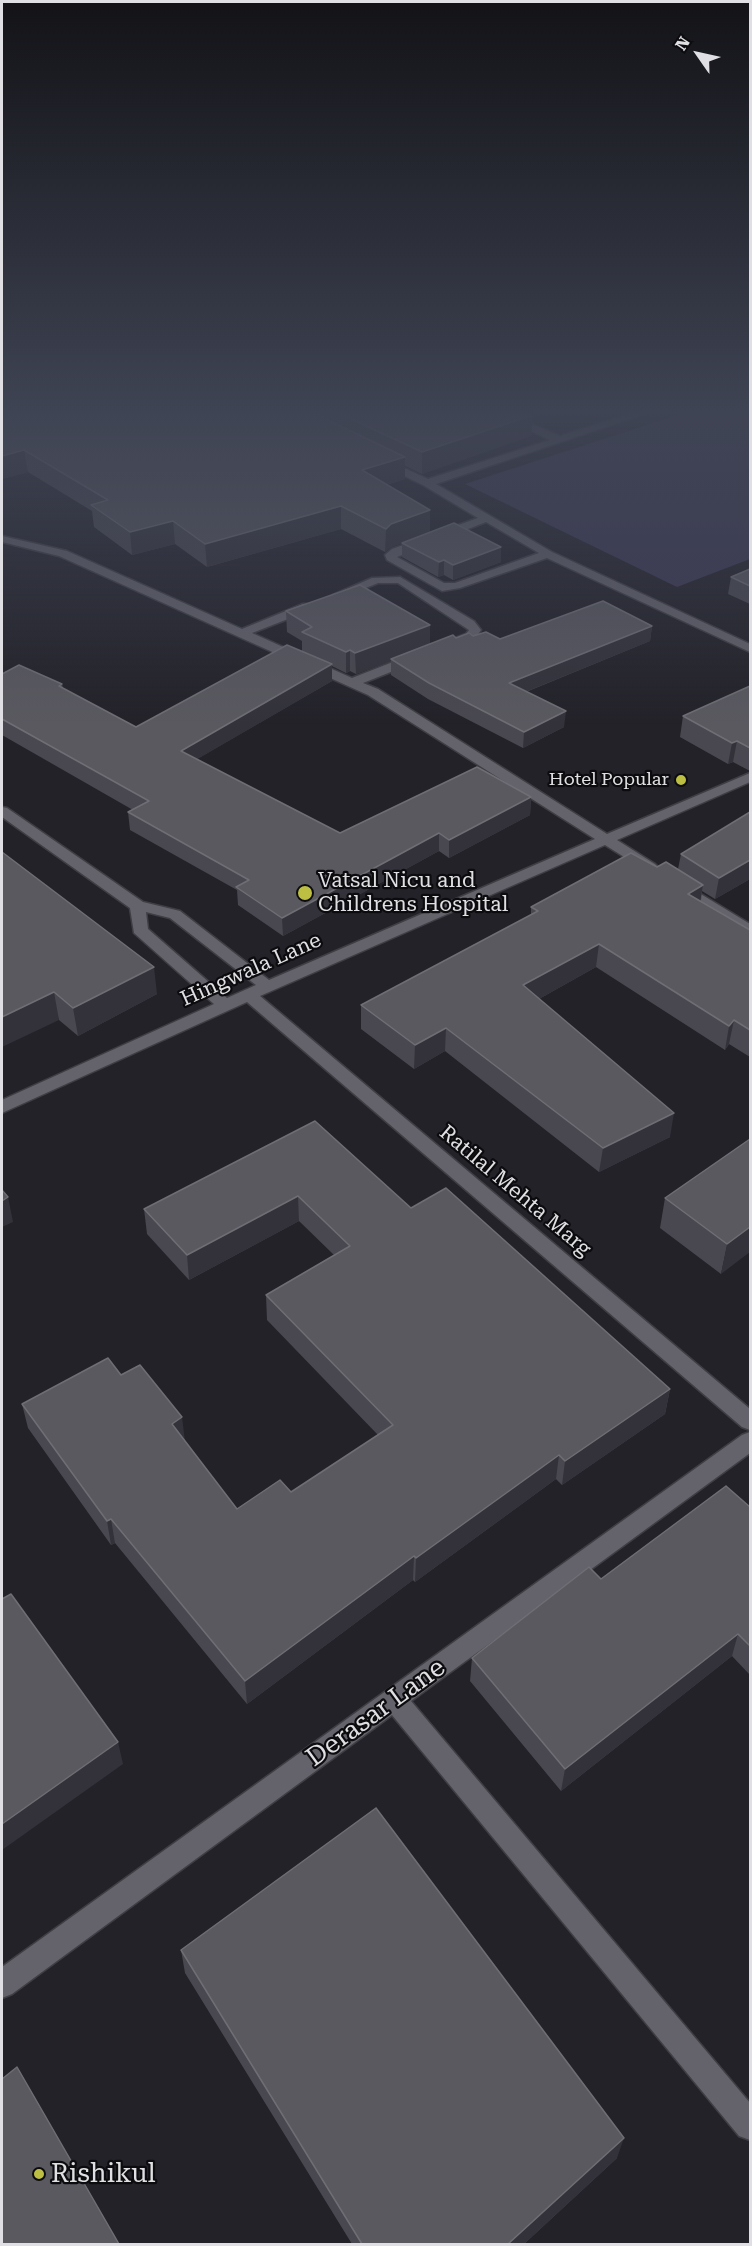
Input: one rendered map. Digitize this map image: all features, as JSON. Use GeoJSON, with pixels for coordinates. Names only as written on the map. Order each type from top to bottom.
{"type":"FeatureCollection","features":[{"type":"Feature","properties":{"kind":"street"},"geometry":{"type":"LineString","coordinates":[[483,516],[548,554],[750,648]]}},
{"type":"Feature","properties":{"kind":"street"},"geometry":{"type":"LineString","coordinates":[[487,518],[396,551],[391,558],[442,587],[456,586],[548,554]]}},
{"type":"Feature","properties":{"kind":"street"},"geometry":{"type":"LineString","coordinates":[[472,523],[536,558]]}},
{"type":"Feature","properties":{"kind":"street"},"geometry":{"type":"LineString","coordinates":[[2,539],[63,553],[383,698],[750,931]]}},
{"type":"Feature","properties":{"kind":"street"},"geometry":{"type":"LineString","coordinates":[[242,633],[376,580],[390,578],[410,586],[470,624],[475,630],[470,637],[352,682]]}},
{"type":"Feature","properties":{"kind":"street","name":"Hingwala Lane"},"geometry":{"type":"LineString","coordinates":[[2,1107],[225,1005],[750,777]]}},
{"type":"Feature","properties":{"kind":"street"},"geometry":{"type":"LineString","coordinates":[[2,811],[138,906],[175,914],[268,987]]}},
{"type":"Feature","properties":{"kind":"street"},"geometry":{"type":"LineString","coordinates":[[138,906],[140,930],[225,1005]]}},
{"type":"Feature","properties":{"kind":"street","name":"Ratilal Mehta Marg"},"geometry":{"type":"LineString","coordinates":[[249,995],[750,1421]]}},
{"type":"Feature","properties":{"kind":"street","name":"Derasar Lane"},"geometry":{"type":"LineString","coordinates":[[2,1984],[750,1441]]}},
{"type":"Feature","properties":{"kind":"street"},"geometry":{"type":"LineString","coordinates":[[394,1699],[750,2125]]}},
{"type":"Feature","properties":{"kind":"shaded area"},"geometry":{"type":"Polygon","coordinates":[[[530,516],[750,516],[750,559],[677,587],[530,516]]]}},
{"type":"Feature","properties":{"kind":"building"},"geometry":{"type":"Polygon","coordinates":[[[107,516],[306,516],[205,544],[173,521],[130,532],[107,516]]]}},
{"type":"Feature","properties":{"kind":"building"},"geometry":{"type":"Polygon","coordinates":[[[360,516],[414,516],[391,524],[386,529],[360,516]]]}},
{"type":"Feature","properties":{"kind":"building"},"geometry":{"type":"Polygon","coordinates":[[[454,523],[501,547],[453,565],[444,560],[439,562],[402,543],[454,523]]]}},
{"type":"Feature","properties":{"kind":"building"},"geometry":{"type":"Polygon","coordinates":[[[750,569],[750,586],[731,577],[750,569]]]}},
{"type":"Feature","properties":{"kind":"building"},"geometry":{"type":"Polygon","coordinates":[[[360,585],[430,625],[355,653],[350,650],[346,652],[302,632],[312,627],[286,611],[360,585]]]}},
{"type":"Feature","properties":{"kind":"building"},"geometry":{"type":"Polygon","coordinates":[[[603,601],[652,626],[509,683],[566,711],[524,732],[429,683],[391,659],[453,635],[456,638],[469,633],[473,636],[486,632],[500,639],[603,601]]]}},
{"type":"Feature","properties":{"kind":"building"},"geometry":{"type":"Polygon","coordinates":[[[287,645],[332,664],[181,751],[340,833],[477,767],[531,797],[449,840],[439,833],[282,918],[236,887],[249,880],[128,812],[149,801],[2,719],[2,674],[19,665],[62,684],[59,686],[136,727],[287,645]]]}},
{"type":"Feature","properties":{"kind":"building"},"geometry":{"type":"Polygon","coordinates":[[[750,686],[750,748],[737,741],[732,743],[683,716],[750,686]]]}},
{"type":"Feature","properties":{"kind":"building"},"geometry":{"type":"Polygon","coordinates":[[[750,812],[750,860],[719,878],[681,854],[750,812]]]}},
{"type":"Feature","properties":{"kind":"building"},"geometry":{"type":"Polygon","coordinates":[[[2,852],[154,967],[73,1008],[54,992],[2,1017],[2,852]]]}},
{"type":"Feature","properties":{"kind":"building"},"geometry":{"type":"Polygon","coordinates":[[[631,853],[657,867],[666,862],[703,885],[688,894],[750,930],[750,1030],[734,1020],[729,1026],[599,944],[523,985],[674,1113],[603,1148],[446,1028],[415,1045],[361,1005],[538,911],[531,907],[631,853]]]}},
{"type":"Feature","properties":{"kind":"building"},"geometry":{"type":"Polygon","coordinates":[[[315,1121],[411,1208],[446,1188],[670,1389],[565,1461],[559,1455],[416,1558],[414,1556],[245,1681],[111,1519],[107,1521],[22,1404],[108,1358],[121,1375],[140,1365],[182,1417],[172,1424],[237,1509],[280,1480],[291,1492],[393,1425],[266,1295],[350,1246],[298,1196],[187,1255],[144,1209],[315,1121]]]}},
{"type":"Feature","properties":{"kind":"building"},"geometry":{"type":"Polygon","coordinates":[[[750,1139],[750,1227],[727,1244],[665,1198],[750,1139]]]}},
{"type":"Feature","properties":{"kind":"building"},"geometry":{"type":"Polygon","coordinates":[[[2,1190],[8,1197],[2,1201],[2,1190]]]}},
{"type":"Feature","properties":{"kind":"building"},"geometry":{"type":"Polygon","coordinates":[[[726,1486],[750,1507],[750,1646],[738,1634],[565,1769],[472,1658],[589,1567],[601,1579],[726,1486]]]}},
{"type":"Feature","properties":{"kind":"building"},"geometry":{"type":"Polygon","coordinates":[[[11,1594],[118,1742],[2,1824],[2,1599],[11,1594]]]}},
{"type":"Feature","properties":{"kind":"building"},"geometry":{"type":"Polygon","coordinates":[[[376,1808],[624,2138],[508,2244],[362,2244],[181,1950],[376,1808]]]}},
{"type":"Feature","properties":{"kind":"building","name":"Rishikul"},"geometry":{"type":"Polygon","coordinates":[[[17,2067],[119,2244],[2,2244],[2,2079],[17,2067]]]}},
{"type":"Feature","properties":{"kind":"place","name":"Hotel Popular"},"geometry":{"type":"Point","coordinates":[681,780]}},
{"type":"Feature","properties":{"kind":"place","name":"Vatsal Nicu and Childrens Hospital"},"geometry":{"type":"Point","coordinates":[305,893]}},
{"type":"Feature","properties":{"kind":"place","name":"Rishikul"},"geometry":{"type":"Point","coordinates":[39,2174]}}]}
